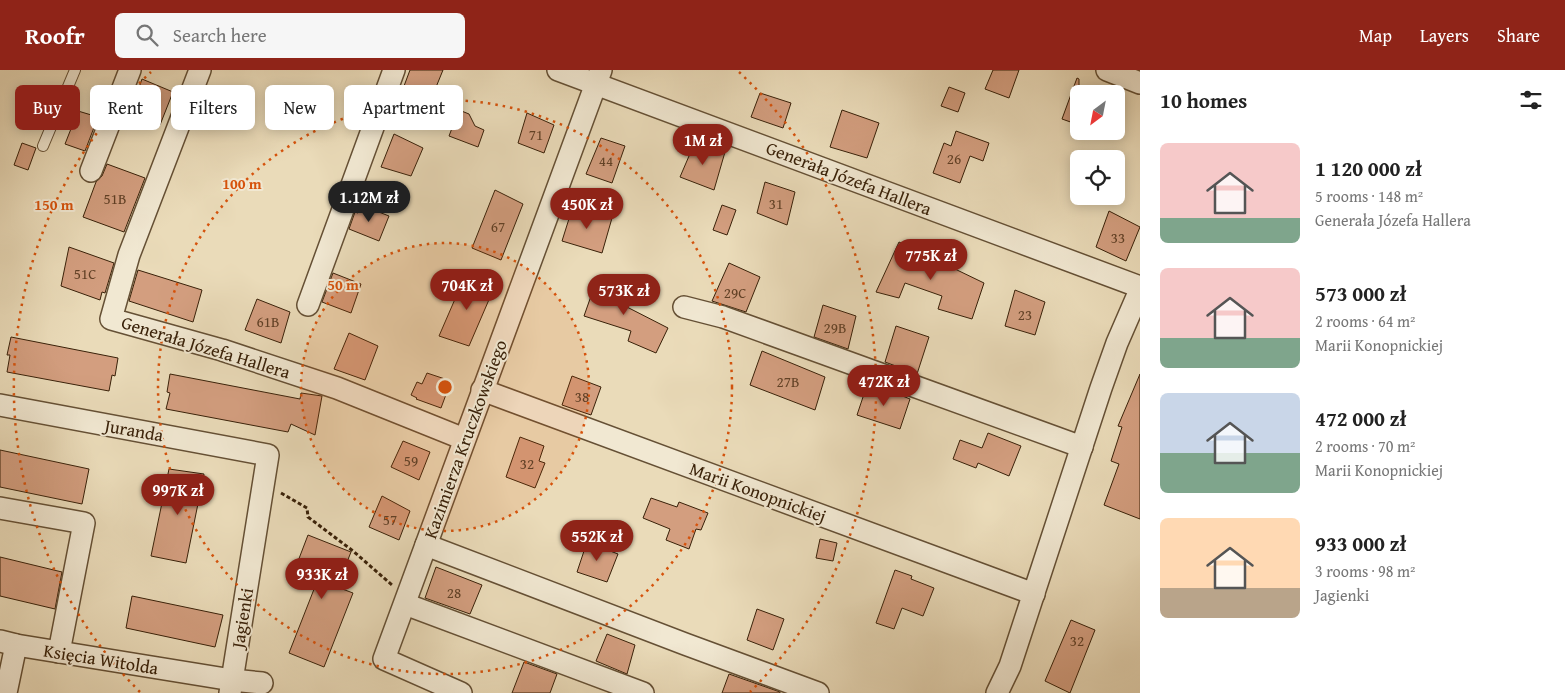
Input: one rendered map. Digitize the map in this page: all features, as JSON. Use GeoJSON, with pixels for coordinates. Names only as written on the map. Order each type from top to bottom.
{"type":"FeatureCollection","features":[{"type":"Feature","properties":{"kind":"street"},"geometry":{"type":"LineString","coordinates":[[91,171],[130,70]]}},
{"type":"Feature","properties":{"kind":"street","name":"Generała Józefa Hallera"},"geometry":{"type":"LineString","coordinates":[[200,70],[129,255],[111,319],[222,350],[337,388],[464,439]]}},
{"type":"Feature","properties":{"kind":"street"},"geometry":{"type":"LineString","coordinates":[[308,305],[394,70]]}},
{"type":"Feature","properties":{"kind":"street","name":"Generała Józefa Hallera"},"geometry":{"type":"LineString","coordinates":[[558,70],[599,77],[1140,288]]}},
{"type":"Feature","properties":{"kind":"street"},"geometry":{"type":"LineString","coordinates":[[1107,70],[1140,83]]}},
{"type":"Feature","properties":{"kind":"street","name":"Kazimierza Kruczkowskiego"},"geometry":{"type":"LineString","coordinates":[[462,693],[384,659],[599,77]]}},
{"type":"Feature","properties":{"kind":"street"},"geometry":{"type":"LineString","coordinates":[[997,693],[1010,666],[1117,343],[1140,288]]}},
{"type":"Feature","properties":{"kind":"street"},"geometry":{"type":"LineString","coordinates":[[684,307],[732,320],[1082,447]]}},
{"type":"Feature","properties":{"kind":"street","name":"Marii Konopnickiej"},"geometry":{"type":"LineString","coordinates":[[482,390],[1034,594]]}},
{"type":"Feature","properties":{"kind":"street","name":"Juranda"},"geometry":{"type":"LineString","coordinates":[[0,405],[268,455]]}},
{"type":"Feature","properties":{"kind":"street","name":"Jagienki"},"geometry":{"type":"LineString","coordinates":[[231,687],[268,455]]}},
{"type":"Feature","properties":{"kind":"street"},"geometry":{"type":"LineString","coordinates":[[0,508],[84,523],[60,652]]}},
{"type":"Feature","properties":{"kind":"street"},"geometry":{"type":"LineString","coordinates":[[426,545],[818,693]]}},
{"type":"Feature","properties":{"kind":"street"},"geometry":{"type":"LineString","coordinates":[[406,601],[643,693]]}},
{"type":"Feature","properties":{"kind":"street"},"geometry":{"type":"LineString","coordinates":[[6,693],[8,643]]}},
{"type":"Feature","properties":{"kind":"street","name":"Księcia Witolda"},"geometry":{"type":"LineString","coordinates":[[8,643],[231,687],[262,683]]}},
{"type":"Feature","properties":{"kind":"lane"},"geometry":{"type":"LineString","coordinates":[[43,146],[76,70]]}},
{"type":"Feature","properties":{"kind":"path"},"geometry":{"type":"LineString","coordinates":[[263,483],[307,508],[308,517],[353,551],[406,601]]}},
{"type":"Feature","properties":{"kind":"building"},"geometry":{"type":"Polygon","coordinates":[[[410,70],[443,70],[437,85],[404,85],[410,70]]]}},
{"type":"Feature","properties":{"kind":"building"},"geometry":{"type":"Polygon","coordinates":[[[993,70],[1019,70],[1009,98],[985,89],[993,70]]]}},
{"type":"Feature","properties":{"kind":"building"},"geometry":{"type":"Polygon","coordinates":[[[1077,78],[1079,79],[1079,85],[1074,85],[1077,78]]]}},
{"type":"Feature","properties":{"kind":"building"},"geometry":{"type":"Polygon","coordinates":[[[142,79],[156,85],[140,85],[142,79]]]}},
{"type":"Feature","properties":{"kind":"building"},"geometry":{"type":"Polygon","coordinates":[[[161,87],[171,91],[171,97],[161,122],[161,87]]]}},
{"type":"Feature","properties":{"kind":"building"},"geometry":{"type":"Polygon","coordinates":[[[949,87],[965,93],[958,112],[941,106],[949,87]]]}},
{"type":"Feature","properties":{"kind":"building"},"geometry":{"type":"Polygon","coordinates":[[[760,93],[791,103],[783,128],[751,117],[760,93]]]}},
{"type":"Feature","properties":{"kind":"building"},"geometry":{"type":"Polygon","coordinates":[[[1070,97],[1070,122],[1062,119],[1070,97]]]}},
{"type":"Feature","properties":{"kind":"building"},"geometry":{"type":"Polygon","coordinates":[[[842,110],[879,123],[867,158],[830,147],[842,110]]]}},
{"type":"Feature","properties":{"kind":"building"},"geometry":{"type":"Polygon","coordinates":[[[80,112],[90,115],[90,130],[93,130],[85,151],[65,144],[71,130],[80,130],[80,112]]]}},
{"type":"Feature","properties":{"kind":"building"},"geometry":{"type":"Polygon","coordinates":[[[463,112],[469,114],[475,126],[484,130],[478,147],[449,136],[451,130],[463,130],[463,112]]]}},
{"type":"Feature","properties":{"kind":"building"},"geometry":{"type":"Polygon","coordinates":[[[527,113],[554,125],[544,153],[518,143],[527,113]]]}},
{"type":"Feature","properties":{"kind":"building"},"geometry":{"type":"Polygon","coordinates":[[[956,131],[989,143],[983,161],[970,156],[960,183],[933,173],[944,143],[951,146],[956,131]]]}},
{"type":"Feature","properties":{"kind":"building"},"geometry":{"type":"Polygon","coordinates":[[[394,134],[423,148],[411,176],[381,167],[394,134]]]}},
{"type":"Feature","properties":{"kind":"building"},"geometry":{"type":"Polygon","coordinates":[[[601,138],[625,146],[612,183],[586,174],[601,138]]]}},
{"type":"Feature","properties":{"kind":"building"},"geometry":{"type":"Polygon","coordinates":[[[695,142],[725,152],[714,190],[680,177],[695,142]]]}},
{"type":"Feature","properties":{"kind":"building"},"geometry":{"type":"Polygon","coordinates":[[[22,143],[36,148],[28,170],[14,165],[22,143]]]}},
{"type":"Feature","properties":{"kind":"building"},"geometry":{"type":"Polygon","coordinates":[[[107,164],[145,178],[124,232],[83,217],[96,182],[102,176],[107,164]]]}},
{"type":"Feature","properties":{"kind":"building"},"geometry":{"type":"Polygon","coordinates":[[[765,182],[795,192],[787,225],[757,213],[765,182]]]}},
{"type":"Feature","properties":{"kind":"building"},"geometry":{"type":"Polygon","coordinates":[[[495,190],[523,204],[501,260],[472,248],[495,190]]]}},
{"type":"Feature","properties":{"kind":"building"},"geometry":{"type":"Polygon","coordinates":[[[361,205],[389,216],[379,241],[349,229],[355,212],[358,213],[361,205]]]}},
{"type":"Feature","properties":{"kind":"building"},"geometry":{"type":"Polygon","coordinates":[[[722,205],[736,210],[727,235],[713,230],[722,205]]]}},
{"type":"Feature","properties":{"kind":"building"},"geometry":{"type":"Polygon","coordinates":[[[573,206],[612,218],[602,253],[562,241],[573,206]]]}},
{"type":"Feature","properties":{"kind":"building"},"geometry":{"type":"Polygon","coordinates":[[[1109,211],[1140,227],[1126,261],[1096,247],[1109,211]]]}},
{"type":"Feature","properties":{"kind":"building"},"geometry":{"type":"Polygon","coordinates":[[[899,242],[984,283],[972,319],[938,309],[942,296],[905,283],[899,298],[876,292],[899,242]]]}},
{"type":"Feature","properties":{"kind":"building"},"geometry":{"type":"Polygon","coordinates":[[[69,247],[114,263],[105,293],[102,292],[100,300],[61,286],[69,247]]]}},
{"type":"Feature","properties":{"kind":"building"},"geometry":{"type":"Polygon","coordinates":[[[729,263],[760,277],[746,312],[712,301],[729,263]]]}},
{"type":"Feature","properties":{"kind":"building"},"geometry":{"type":"Polygon","coordinates":[[[138,270],[202,290],[193,322],[129,301],[138,270]]]}},
{"type":"Feature","properties":{"kind":"building"},"geometry":{"type":"Polygon","coordinates":[[[333,273],[361,284],[351,313],[322,302],[333,273]]]}},
{"type":"Feature","properties":{"kind":"building"},"geometry":{"type":"Polygon","coordinates":[[[465,276],[494,288],[469,346],[439,336],[465,276]]]}},
{"type":"Feature","properties":{"kind":"building"},"geometry":{"type":"Polygon","coordinates":[[[597,279],[630,291],[625,306],[668,328],[656,353],[628,341],[631,331],[584,316],[597,279]]]}},
{"type":"Feature","properties":{"kind":"building"},"geometry":{"type":"Polygon","coordinates":[[[1015,290],[1045,302],[1035,335],[1005,326],[1015,290]]]}},
{"type":"Feature","properties":{"kind":"building"},"geometry":{"type":"Polygon","coordinates":[[[257,299],[290,312],[281,343],[245,330],[257,299]]]}},
{"type":"Feature","properties":{"kind":"building"},"geometry":{"type":"Polygon","coordinates":[[[823,305],[856,316],[848,349],[814,337],[823,305]]]}},
{"type":"Feature","properties":{"kind":"building"},"geometry":{"type":"Polygon","coordinates":[[[896,326],[929,337],[917,374],[885,362],[896,326]]]}},
{"type":"Feature","properties":{"kind":"building"},"geometry":{"type":"Polygon","coordinates":[[[349,333],[378,346],[365,380],[334,369],[349,333]]]}},
{"type":"Feature","properties":{"kind":"building"},"geometry":{"type":"Polygon","coordinates":[[[11,337],[118,358],[115,376],[112,375],[109,391],[7,372],[10,355],[7,355],[11,337]]]}},
{"type":"Feature","properties":{"kind":"building"},"geometry":{"type":"Polygon","coordinates":[[[762,351],[825,377],[815,410],[750,385],[762,351]]]}},
{"type":"Feature","properties":{"kind":"building"},"geometry":{"type":"Polygon","coordinates":[[[427,373],[451,381],[441,408],[416,399],[411,395],[417,382],[422,384],[427,373]]]}},
{"type":"Feature","properties":{"kind":"building"},"geometry":{"type":"Polygon","coordinates":[[[170,374],[300,399],[301,393],[322,396],[315,435],[291,424],[288,432],[166,409],[170,393],[167,392],[170,374]]]}},
{"type":"Feature","properties":{"kind":"building"},"geometry":{"type":"Polygon","coordinates":[[[1140,374],[1140,519],[1104,505],[1119,464],[1111,461],[1122,427],[1118,426],[1140,374]]]}},
{"type":"Feature","properties":{"kind":"building"},"geometry":{"type":"Polygon","coordinates":[[[572,376],[601,387],[591,415],[562,405],[572,376]]]}},
{"type":"Feature","properties":{"kind":"building"},"geometry":{"type":"Polygon","coordinates":[[[867,385],[877,388],[878,386],[910,399],[900,429],[857,415],[867,385]]]}},
{"type":"Feature","properties":{"kind":"building"},"geometry":{"type":"Polygon","coordinates":[[[988,433],[1021,446],[1009,476],[978,463],[976,468],[953,459],[960,440],[982,448],[988,433]]]}},
{"type":"Feature","properties":{"kind":"building"},"geometry":{"type":"Polygon","coordinates":[[[520,437],[544,446],[539,461],[545,463],[535,488],[506,477],[520,437]]]}},
{"type":"Feature","properties":{"kind":"building"},"geometry":{"type":"Polygon","coordinates":[[[403,441],[430,452],[419,480],[391,467],[403,441]]]}},
{"type":"Feature","properties":{"kind":"building"},"geometry":{"type":"Polygon","coordinates":[[[0,450],[89,469],[82,504],[0,487],[0,450]]]}},
{"type":"Feature","properties":{"kind":"building"},"geometry":{"type":"Polygon","coordinates":[[[169,469],[204,474],[186,563],[151,556],[169,469]]]}},
{"type":"Feature","properties":{"kind":"building"},"geometry":{"type":"Polygon","coordinates":[[[382,496],[410,511],[399,540],[369,527],[382,496]]]}},
{"type":"Feature","properties":{"kind":"building"},"geometry":{"type":"Polygon","coordinates":[[[651,498],[677,507],[679,502],[708,513],[701,530],[696,529],[689,549],[666,540],[670,529],[643,518],[651,498]]]}},
{"type":"Feature","properties":{"kind":"building"},"geometry":{"type":"Polygon","coordinates":[[[308,535],[351,552],[337,587],[353,593],[324,667],[289,653],[318,579],[295,569],[308,535]]]}},
{"type":"Feature","properties":{"kind":"building"},"geometry":{"type":"Polygon","coordinates":[[[820,539],[837,543],[833,561],[816,558],[820,539]]]}},
{"type":"Feature","properties":{"kind":"building"},"geometry":{"type":"Polygon","coordinates":[[[587,542],[618,554],[607,582],[577,572],[587,542]]]}},
{"type":"Feature","properties":{"kind":"building"},"geometry":{"type":"Polygon","coordinates":[[[0,557],[62,572],[55,609],[0,596],[0,557]]]}},
{"type":"Feature","properties":{"kind":"building"},"geometry":{"type":"Polygon","coordinates":[[[436,567],[482,585],[470,614],[425,598],[436,567]]]}},
{"type":"Feature","properties":{"kind":"building"},"geometry":{"type":"Polygon","coordinates":[[[895,570],[912,576],[911,579],[934,588],[923,616],[902,608],[894,629],[876,623],[895,570]]]}},
{"type":"Feature","properties":{"kind":"building"},"geometry":{"type":"Polygon","coordinates":[[[132,596],[223,615],[215,647],[126,628],[132,596]]]}},
{"type":"Feature","properties":{"kind":"building"},"geometry":{"type":"Polygon","coordinates":[[[757,609],[784,619],[773,650],[747,640],[757,609]]]}},
{"type":"Feature","properties":{"kind":"building"},"geometry":{"type":"Polygon","coordinates":[[[1071,620],[1095,630],[1070,693],[1045,681],[1071,620]]]}},
{"type":"Feature","properties":{"kind":"building"},"geometry":{"type":"Polygon","coordinates":[[[607,634],[635,645],[627,674],[596,661],[607,634]]]}},
{"type":"Feature","properties":{"kind":"building"},"geometry":{"type":"Polygon","coordinates":[[[524,662],[557,674],[550,693],[512,693],[524,662]]]}},
{"type":"Feature","properties":{"kind":"building"},"geometry":{"type":"Polygon","coordinates":[[[729,674],[780,692],[780,693],[722,693],[729,674]]]}}]}
